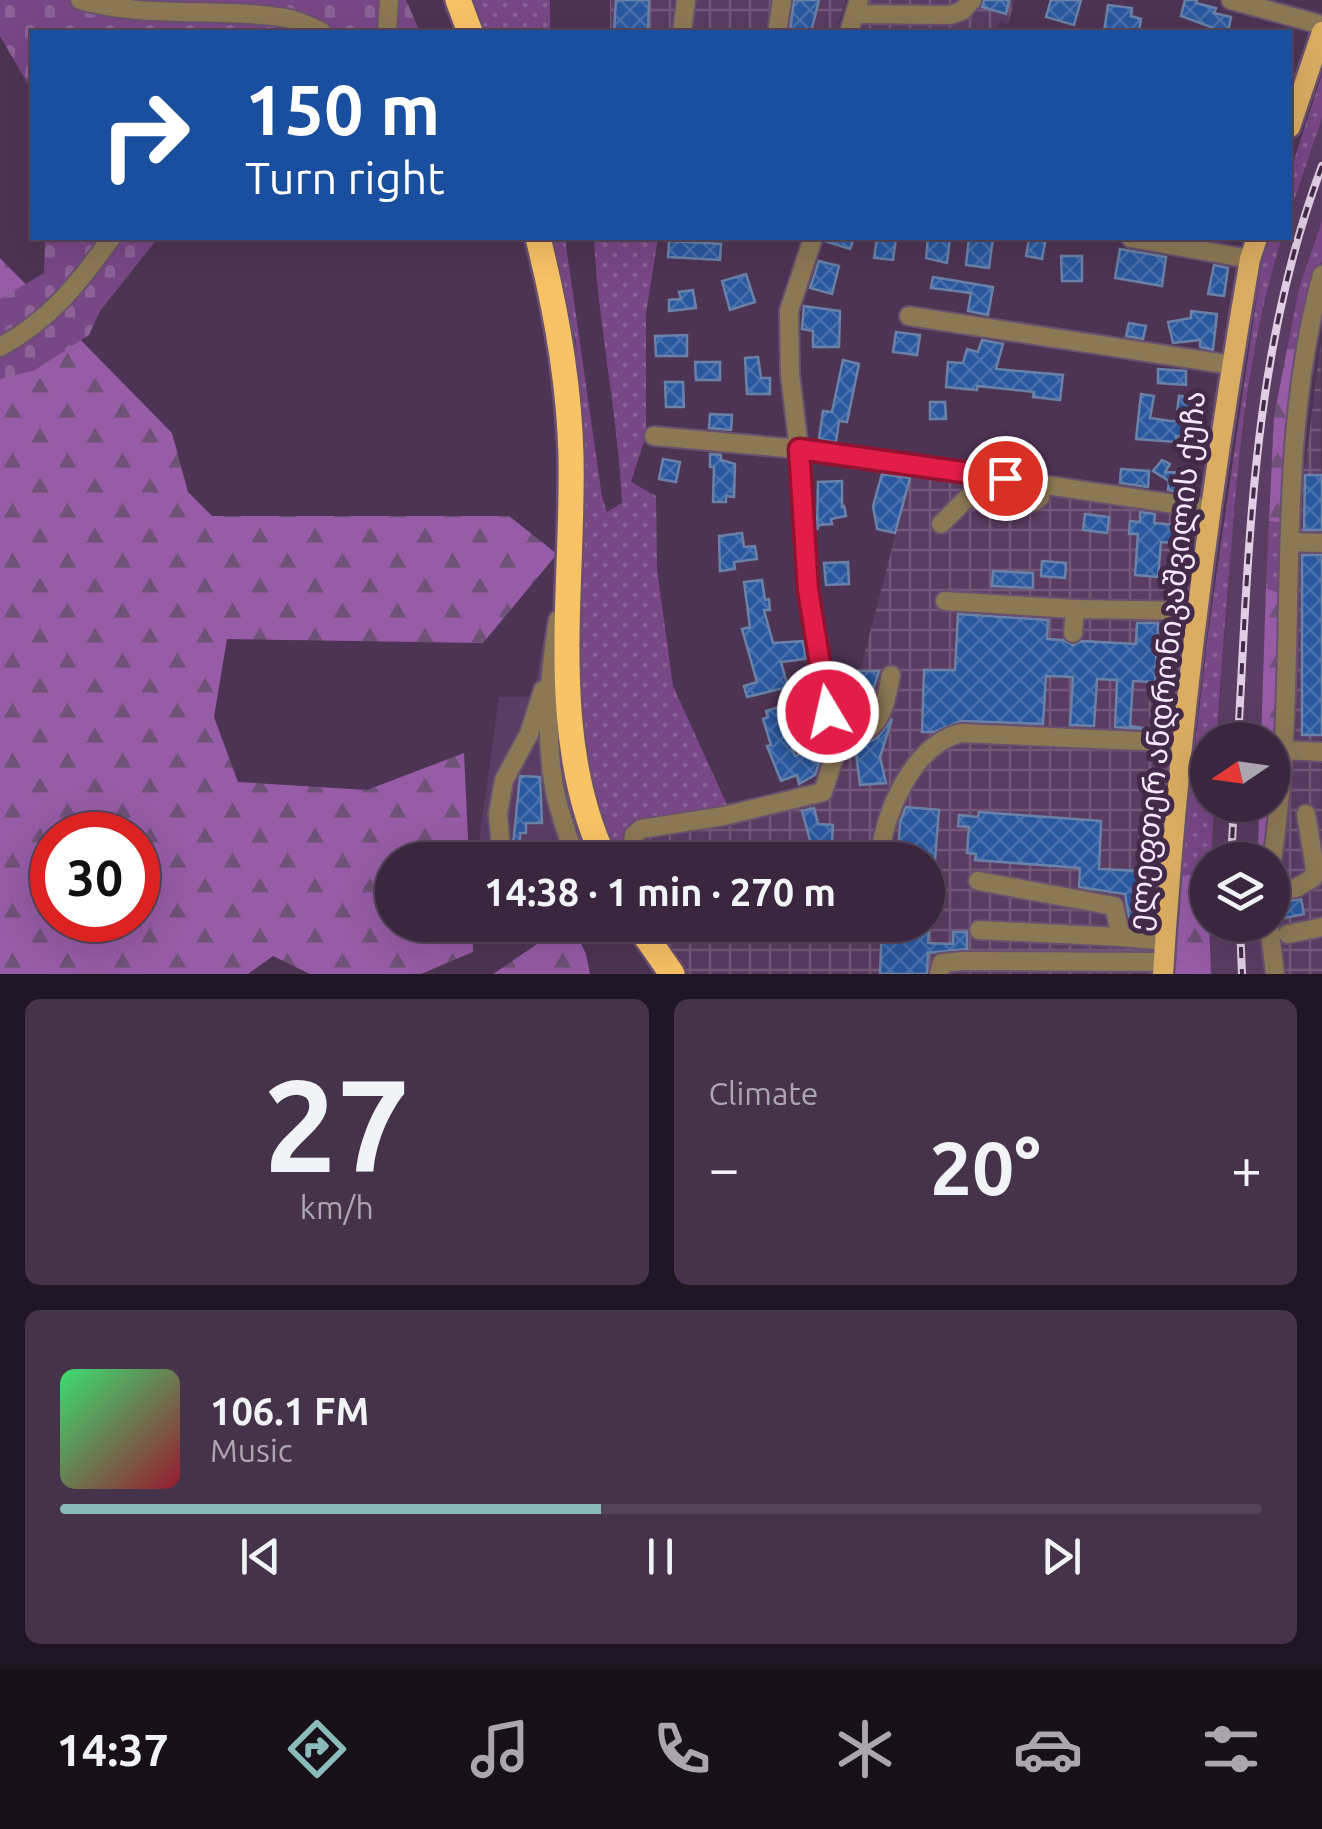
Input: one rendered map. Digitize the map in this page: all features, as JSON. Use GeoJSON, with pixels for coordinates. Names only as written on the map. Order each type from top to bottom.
{"type":"FeatureCollection","features":[{"type":"Feature","properties":{"kind":"highway"},"geometry":{"type":"LineString","coordinates":[[458,0],[469,30]]}},
{"type":"Feature","properties":{"kind":"highway"},"geometry":{"type":"LineString","coordinates":[[538,240],[565,376],[571,525],[569,714],[578,775],[598,842]]}},
{"type":"Feature","properties":{"kind":"highway"},"geometry":{"type":"LineString","coordinates":[[650,942],[672,974]]}},
{"type":"Feature","properties":{"kind":"main road"},"geometry":{"type":"LineString","coordinates":[[1292,118],[1322,28]]}},
{"type":"Feature","properties":{"kind":"main road","name":"ელეფთერ ანდრონიკაშვილის ქუჩა"},"geometry":{"type":"LineString","coordinates":[[1164,959],[1182,743],[1209,509],[1256,240]]}},
{"type":"Feature","properties":{"kind":"street"},"geometry":{"type":"LineString","coordinates":[[80,0],[288,18],[317,30]]}},
{"type":"Feature","properties":{"kind":"street"},"geometry":{"type":"LineString","coordinates":[[387,30],[389,0]]}},
{"type":"Feature","properties":{"kind":"street"},"geometry":{"type":"LineString","coordinates":[[682,30],[686,0]]}},
{"type":"Feature","properties":{"kind":"street"},"geometry":{"type":"LineString","coordinates":[[777,30],[782,0]]}},
{"type":"Feature","properties":{"kind":"street"},"geometry":{"type":"LineString","coordinates":[[854,16],[950,15],[962,12],[972,0]]}},
{"type":"Feature","properties":{"kind":"street"},"geometry":{"type":"LineString","coordinates":[[1231,0],[1322,28]]}},
{"type":"Feature","properties":{"kind":"street"},"geometry":{"type":"LineString","coordinates":[[0,347],[25,334],[58,306],[110,240]]}},
{"type":"Feature","properties":{"kind":"street"},"geometry":{"type":"LineString","coordinates":[[633,842],[641,829],[724,816],[823,792],[837,749],[808,590],[790,374],[789,311],[811,240]]}},
{"type":"Feature","properties":{"kind":"street"},"geometry":{"type":"LineString","coordinates":[[1141,240],[1250,259]]}},
{"type":"Feature","properties":{"kind":"street"},"geometry":{"type":"LineString","coordinates":[[1285,722],[1292,481],[1313,376],[1322,275]]}},
{"type":"Feature","properties":{"kind":"street"},"geometry":{"type":"LineString","coordinates":[[909,316],[1232,365]]}},
{"type":"Feature","properties":{"kind":"street"},"geometry":{"type":"LineString","coordinates":[[654,436],[799,449],[1209,509]]}},
{"type":"Feature","properties":{"kind":"street"},"geometry":{"type":"LineString","coordinates":[[942,524],[967,498],[1034,502],[1044,484]]}},
{"type":"Feature","properties":{"kind":"street"},"geometry":{"type":"LineString","coordinates":[[570,842],[555,792],[548,719],[551,664],[571,525]]}},
{"type":"Feature","properties":{"kind":"street"},"geometry":{"type":"LineString","coordinates":[[1290,542],[1322,543]]}},
{"type":"Feature","properties":{"kind":"street"},"geometry":{"type":"LineString","coordinates":[[945,601],[1197,611]]}},
{"type":"Feature","properties":{"kind":"street"},"geometry":{"type":"LineString","coordinates":[[1073,633],[1075,609]]}},
{"type":"Feature","properties":{"kind":"street"},"geometry":{"type":"LineString","coordinates":[[500,842],[498,814],[504,780],[529,734],[551,664]]}},
{"type":"Feature","properties":{"kind":"street"},"geometry":{"type":"LineString","coordinates":[[836,742],[856,739],[876,724],[886,704],[891,675]]}},
{"type":"Feature","properties":{"kind":"street"},"geometry":{"type":"LineString","coordinates":[[881,842],[896,798],[934,743],[947,736],[961,732],[1182,743]]}},
{"type":"Feature","properties":{"kind":"street"},"geometry":{"type":"LineString","coordinates":[[1290,750],[1322,752]]}},
{"type":"Feature","properties":{"kind":"street"},"geometry":{"type":"LineString","coordinates":[[1290,889],[1313,878],[1306,814]]}},
{"type":"Feature","properties":{"kind":"street"},"geometry":{"type":"LineString","coordinates":[[978,881],[1114,906],[1121,936]]}},
{"type":"Feature","properties":{"kind":"street"},"geometry":{"type":"LineString","coordinates":[[1290,934],[1322,927]]}},
{"type":"Feature","properties":{"kind":"street"},"geometry":{"type":"LineString","coordinates":[[979,930],[1121,936],[1164,959]]}},
{"type":"Feature","properties":{"kind":"street"},"geometry":{"type":"LineString","coordinates":[[1271,942],[1275,974]]}},
{"type":"Feature","properties":{"kind":"street"},"geometry":{"type":"LineString","coordinates":[[939,974],[942,963],[963,961],[1121,968],[1164,959]]}},
{"type":"Feature","properties":{"kind":"shaded area"},"geometry":{"type":"Polygon","coordinates":[[[610,0],[846,0],[837,30],[610,30],[610,0]]]}},
{"type":"Feature","properties":{"kind":"shaded area"},"geometry":{"type":"Polygon","coordinates":[[[867,0],[1015,0],[1008,24],[1000,21],[997,30],[859,30],[867,0]]]}},
{"type":"Feature","properties":{"kind":"shaded area"},"geometry":{"type":"Polygon","coordinates":[[[1322,118],[1322,221],[1299,288],[1274,416],[1262,722],[1218,722],[1235,488],[1252,362],[1281,240],[1292,240],[1292,207],[1322,118]]]}},
{"type":"Feature","properties":{"kind":"shaded area"},"geometry":{"type":"Polygon","coordinates":[[[1321,340],[1322,974],[1282,974],[1278,942],[1290,942],[1290,842],[1279,842],[1281,822],[1290,822],[1290,770],[1295,759],[1300,481],[1321,340]]]}},
{"type":"Feature","properties":{"kind":"shaded area"},"geometry":{"type":"Polygon","coordinates":[[[912,471],[1197,514],[1163,830],[1152,974],[686,974],[663,942],[945,942],[945,842],[641,842],[644,833],[831,794],[827,693],[861,667],[912,471]]]}},
{"type":"Feature","properties":{"kind":"shaded area"},"geometry":{"type":"Polygon","coordinates":[[[545,632],[563,635],[596,842],[479,842],[499,697],[533,697],[545,632]]]}},
{"type":"Feature","properties":{"kind":"shaded area"},"geometry":{"type":"Polygon","coordinates":[[[1213,822],[1259,822],[1258,842],[1212,842],[1213,822]]]}},
{"type":"Feature","properties":{"kind":"shaded area"},"geometry":{"type":"Polygon","coordinates":[[[1209,942],[1265,942],[1269,974],[1211,974],[1209,942]]]}},
{"type":"Feature","properties":{"kind":"green space"},"geometry":{"type":"Polygon","coordinates":[[[0,0],[406,0],[419,30],[30,30],[30,88],[0,36],[0,0]]]}},
{"type":"Feature","properties":{"kind":"green space"},"geometry":{"type":"Polygon","coordinates":[[[465,0],[550,0],[550,30],[475,30],[465,0]]]}},
{"type":"Feature","properties":{"kind":"green space"},"geometry":{"type":"Polygon","coordinates":[[[1322,74],[1322,118],[1292,207],[1292,166],[1322,74]]]}},
{"type":"Feature","properties":{"kind":"green space"},"geometry":{"type":"Polygon","coordinates":[[[1322,221],[1322,262],[1304,348],[1287,349],[1299,288],[1322,221]]]}},
{"type":"Feature","properties":{"kind":"green space"},"geometry":{"type":"Polygon","coordinates":[[[45,240],[156,240],[100,311],[89,335],[35,370],[0,379],[0,299],[44,273],[45,240]]]}},
{"type":"Feature","properties":{"kind":"green space"},"geometry":{"type":"Polygon","coordinates":[[[550,240],[565,240],[607,512],[622,503],[594,240],[658,240],[646,314],[646,435],[631,482],[656,496],[657,569],[673,686],[729,809],[640,824],[632,842],[608,842],[589,785],[580,700],[580,419],[576,342],[550,240]]]}},
{"type":"Feature","properties":{"kind":"green space"},"geometry":{"type":"Polygon","coordinates":[[[1267,240],[1281,240],[1261,317],[1241,440],[1218,722],[1198,722],[1263,254],[1267,240]]]}},
{"type":"Feature","properties":{"kind":"green space"},"geometry":{"type":"Polygon","coordinates":[[[0,258],[172,433],[188,492],[212,516],[509,516],[557,554],[483,643],[227,639],[214,717],[238,782],[367,790],[464,753],[468,842],[375,842],[375,942],[473,942],[473,952],[421,974],[310,974],[273,956],[248,974],[0,974],[0,258]]]}},
{"type":"Feature","properties":{"kind":"green space"},"geometry":{"type":"Polygon","coordinates":[[[1304,348],[1283,523],[1269,521],[1274,416],[1287,349],[1304,348]]]}},
{"type":"Feature","properties":{"kind":"green space"},"geometry":{"type":"Polygon","coordinates":[[[1269,521],[1283,523],[1280,593],[1266,588],[1269,521]]]}},
{"type":"Feature","properties":{"kind":"green space"},"geometry":{"type":"Polygon","coordinates":[[[1266,588],[1280,593],[1274,722],[1262,722],[1266,588]]]}},
{"type":"Feature","properties":{"kind":"green space"},"geometry":{"type":"Polygon","coordinates":[[[1190,789],[1190,822],[1213,822],[1212,842],[1190,842],[1190,875],[1180,876],[1190,789]]]}},
{"type":"Feature","properties":{"kind":"green space"},"geometry":{"type":"Polygon","coordinates":[[[1259,822],[1268,822],[1267,842],[1258,842],[1259,822]]]}},
{"type":"Feature","properties":{"kind":"green space"},"geometry":{"type":"Polygon","coordinates":[[[1190,875],[1190,942],[1210,942],[1211,974],[1173,974],[1180,876],[1190,875]]]}},
{"type":"Feature","properties":{"kind":"green space"},"geometry":{"type":"Polygon","coordinates":[[[540,942],[580,942],[590,974],[493,974],[540,942]]]}},
{"type":"Feature","properties":{"kind":"building"},"geometry":{"type":"Polygon","coordinates":[[[616,0],[649,0],[648,30],[614,30],[616,0]]]}},
{"type":"Feature","properties":{"kind":"building"},"geometry":{"type":"Polygon","coordinates":[[[794,0],[819,0],[812,30],[790,30],[794,0]]]}},
{"type":"Feature","properties":{"kind":"building"},"geometry":{"type":"Polygon","coordinates":[[[984,0],[1009,0],[1006,14],[982,7],[984,0]]]}},
{"type":"Feature","properties":{"kind":"building"},"geometry":{"type":"Polygon","coordinates":[[[1051,0],[1081,0],[1074,25],[1046,17],[1051,0]]]}},
{"type":"Feature","properties":{"kind":"building"},"geometry":{"type":"Polygon","coordinates":[[[1185,0],[1197,0],[1196,3],[1216,8],[1214,13],[1231,17],[1228,30],[1210,30],[1181,16],[1185,0]]]}},
{"type":"Feature","properties":{"kind":"building"},"geometry":{"type":"Polygon","coordinates":[[[1108,5],[1132,8],[1131,16],[1141,19],[1139,30],[1104,30],[1108,5]]]}},
{"type":"Feature","properties":{"kind":"building"},"geometry":{"type":"Polygon","coordinates":[[[825,240],[853,240],[850,249],[825,240]]]}},
{"type":"Feature","properties":{"kind":"building"},"geometry":{"type":"Polygon","coordinates":[[[877,240],[896,240],[893,260],[874,258],[877,240]]]}},
{"type":"Feature","properties":{"kind":"building"},"geometry":{"type":"Polygon","coordinates":[[[928,240],[950,240],[947,263],[926,258],[928,240]]]}},
{"type":"Feature","properties":{"kind":"building"},"geometry":{"type":"Polygon","coordinates":[[[969,240],[993,240],[989,268],[966,265],[969,240]]]}},
{"type":"Feature","properties":{"kind":"building"},"geometry":{"type":"Polygon","coordinates":[[[1029,240],[1046,240],[1042,259],[1026,256],[1029,240]]]}},
{"type":"Feature","properties":{"kind":"building"},"geometry":{"type":"Polygon","coordinates":[[[669,241],[721,244],[720,260],[668,257],[669,241]]]}},
{"type":"Feature","properties":{"kind":"building"},"geometry":{"type":"Polygon","coordinates":[[[1120,249],[1166,257],[1162,286],[1115,278],[1120,249]]]}},
{"type":"Feature","properties":{"kind":"building"},"geometry":{"type":"Polygon","coordinates":[[[1061,256],[1082,256],[1082,281],[1062,281],[1061,256]]]}},
{"type":"Feature","properties":{"kind":"building"},"geometry":{"type":"Polygon","coordinates":[[[819,261],[839,266],[832,294],[810,288],[819,261]]]}},
{"type":"Feature","properties":{"kind":"building"},"geometry":{"type":"Polygon","coordinates":[[[1214,265],[1228,268],[1224,296],[1208,294],[1214,265]]]}},
{"type":"Feature","properties":{"kind":"building"},"geometry":{"type":"Polygon","coordinates":[[[746,274],[755,302],[730,310],[722,281],[746,274]]]}},
{"type":"Feature","properties":{"kind":"building"},"geometry":{"type":"Polygon","coordinates":[[[933,277],[993,287],[988,315],[968,311],[971,293],[931,288],[933,277]]]}},
{"type":"Feature","properties":{"kind":"building"},"geometry":{"type":"Polygon","coordinates":[[[693,290],[696,308],[669,311],[669,300],[681,299],[679,292],[693,290]]]}},
{"type":"Feature","properties":{"kind":"building"},"geometry":{"type":"Polygon","coordinates":[[[804,306],[840,311],[839,347],[813,347],[813,331],[802,329],[804,306]]]}},
{"type":"Feature","properties":{"kind":"building"},"geometry":{"type":"Polygon","coordinates":[[[1191,311],[1217,314],[1213,350],[1200,347],[1200,340],[1173,343],[1168,322],[1191,318],[1191,311]]]}},
{"type":"Feature","properties":{"kind":"building"},"geometry":{"type":"Polygon","coordinates":[[[1129,323],[1146,326],[1143,339],[1126,336],[1129,323]]]}},
{"type":"Feature","properties":{"kind":"building"},"geometry":{"type":"Polygon","coordinates":[[[896,332],[920,335],[917,355],[893,352],[896,332]]]}},
{"type":"Feature","properties":{"kind":"building"},"geometry":{"type":"Polygon","coordinates":[[[687,335],[687,356],[656,356],[655,336],[687,335]]]}},
{"type":"Feature","properties":{"kind":"building"},"geometry":{"type":"Polygon","coordinates":[[[982,340],[1003,344],[996,369],[1063,375],[1060,400],[1033,397],[1034,392],[946,387],[948,362],[963,363],[967,349],[978,352],[982,340]]]}},
{"type":"Feature","properties":{"kind":"building"},"geometry":{"type":"Polygon","coordinates":[[[758,357],[761,378],[770,378],[770,394],[747,394],[745,358],[758,357]]]}},
{"type":"Feature","properties":{"kind":"building"},"geometry":{"type":"Polygon","coordinates":[[[843,360],[859,364],[847,422],[839,421],[836,442],[819,439],[823,411],[832,412],[843,360]]]}},
{"type":"Feature","properties":{"kind":"building"},"geometry":{"type":"Polygon","coordinates":[[[695,362],[720,362],[720,380],[696,380],[695,362]]]}},
{"type":"Feature","properties":{"kind":"building"},"geometry":{"type":"Polygon","coordinates":[[[1158,369],[1186,371],[1186,385],[1158,383],[1158,369]]]}},
{"type":"Feature","properties":{"kind":"building"},"geometry":{"type":"Polygon","coordinates":[[[665,382],[683,382],[684,407],[666,407],[665,382]]]}},
{"type":"Feature","properties":{"kind":"building"},"geometry":{"type":"Polygon","coordinates":[[[1141,394],[1154,396],[1150,418],[1170,421],[1176,421],[1179,396],[1206,399],[1200,438],[1176,436],[1176,442],[1136,439],[1141,394]]]}},
{"type":"Feature","properties":{"kind":"building"},"geometry":{"type":"Polygon","coordinates":[[[930,402],[945,402],[946,419],[930,419],[930,402]]]}},
{"type":"Feature","properties":{"kind":"building"},"geometry":{"type":"Polygon","coordinates":[[[710,414],[732,415],[731,430],[709,428],[710,414]]]}},
{"type":"Feature","properties":{"kind":"building"},"geometry":{"type":"Polygon","coordinates":[[[1025,452],[1039,454],[1036,471],[1018,468],[1025,452]]]}},
{"type":"Feature","properties":{"kind":"building"},"geometry":{"type":"Polygon","coordinates":[[[710,454],[721,455],[721,460],[735,464],[734,497],[726,496],[726,502],[713,502],[714,467],[710,467],[710,454]]]}},
{"type":"Feature","properties":{"kind":"building"},"geometry":{"type":"Polygon","coordinates":[[[663,459],[680,462],[676,482],[659,479],[663,459]]]}},
{"type":"Feature","properties":{"kind":"building"},"geometry":{"type":"Polygon","coordinates":[[[1162,460],[1170,464],[1165,472],[1192,473],[1191,494],[1168,490],[1169,481],[1153,471],[1162,460]]]}},
{"type":"Feature","properties":{"kind":"building"},"geometry":{"type":"Polygon","coordinates":[[[1121,469],[1149,471],[1148,487],[1120,483],[1121,469]]]}},
{"type":"Feature","properties":{"kind":"building"},"geometry":{"type":"Polygon","coordinates":[[[882,474],[910,478],[895,533],[877,529],[873,506],[882,474]]]}},
{"type":"Feature","properties":{"kind":"building"},"geometry":{"type":"Polygon","coordinates":[[[1305,475],[1322,475],[1322,530],[1304,530],[1305,475]]]}},
{"type":"Feature","properties":{"kind":"building"},"geometry":{"type":"Polygon","coordinates":[[[842,481],[846,516],[831,519],[832,524],[819,525],[817,530],[818,482],[842,481]]]}},
{"type":"Feature","properties":{"kind":"building"},"geometry":{"type":"Polygon","coordinates":[[[1140,512],[1155,514],[1154,523],[1175,525],[1174,543],[1161,542],[1158,577],[1135,575],[1138,534],[1129,534],[1130,521],[1140,522],[1140,512]]]}},
{"type":"Feature","properties":{"kind":"building"},"geometry":{"type":"Polygon","coordinates":[[[1085,514],[1109,517],[1107,533],[1083,530],[1085,514]]]}},
{"type":"Feature","properties":{"kind":"building"},"geometry":{"type":"Polygon","coordinates":[[[742,533],[744,547],[755,546],[757,559],[734,562],[735,569],[720,571],[719,536],[742,533]]]}},
{"type":"Feature","properties":{"kind":"building"},"geometry":{"type":"Polygon","coordinates":[[[1302,555],[1322,555],[1322,735],[1302,735],[1302,555]]]}},
{"type":"Feature","properties":{"kind":"building"},"geometry":{"type":"Polygon","coordinates":[[[1042,561],[1066,563],[1065,578],[1041,576],[1042,561]]]}},
{"type":"Feature","properties":{"kind":"building"},"geometry":{"type":"Polygon","coordinates":[[[848,562],[849,584],[826,585],[824,563],[848,562]]]}},
{"type":"Feature","properties":{"kind":"building"},"geometry":{"type":"Polygon","coordinates":[[[993,571],[1033,573],[1033,588],[992,586],[993,571]]]}},
{"type":"Feature","properties":{"kind":"building"},"geometry":{"type":"Polygon","coordinates":[[[762,580],[765,600],[769,599],[770,610],[764,610],[773,643],[803,641],[806,659],[781,662],[788,687],[747,697],[744,686],[757,682],[742,629],[750,627],[744,582],[762,580]]]}},
{"type":"Feature","properties":{"kind":"building"},"geometry":{"type":"Polygon","coordinates":[[[958,614],[1048,620],[1047,639],[1073,645],[1082,641],[1136,644],[1137,623],[1158,623],[1155,682],[1133,681],[1130,726],[1150,729],[1115,727],[1117,680],[1097,679],[1094,726],[1070,725],[1073,677],[1046,676],[1043,724],[961,721],[934,732],[922,732],[924,670],[955,670],[958,614]]]}},
{"type":"Feature","properties":{"kind":"building"},"geometry":{"type":"Polygon","coordinates":[[[858,671],[879,671],[866,713],[844,727],[838,695],[858,682],[858,671]]]}},
{"type":"Feature","properties":{"kind":"building"},"geometry":{"type":"Polygon","coordinates":[[[794,702],[797,711],[789,713],[791,721],[784,723],[795,756],[809,751],[813,762],[820,760],[815,775],[799,784],[797,775],[781,781],[767,746],[771,745],[763,719],[768,717],[766,711],[794,702]]]}},
{"type":"Feature","properties":{"kind":"building"},"geometry":{"type":"Polygon","coordinates":[[[892,719],[880,757],[886,783],[860,785],[856,753],[849,751],[877,738],[892,719]]]}},
{"type":"Feature","properties":{"kind":"building"},"geometry":{"type":"Polygon","coordinates":[[[520,776],[540,777],[542,823],[526,823],[526,833],[520,833],[520,842],[513,842],[520,776]]]}},
{"type":"Feature","properties":{"kind":"building"},"geometry":{"type":"Polygon","coordinates":[[[906,807],[939,810],[936,842],[899,842],[906,807]]]}},
{"type":"Feature","properties":{"kind":"building"},"geometry":{"type":"Polygon","coordinates":[[[814,808],[818,824],[833,825],[832,842],[810,842],[802,811],[814,808]]]}},
{"type":"Feature","properties":{"kind":"building"},"geometry":{"type":"Polygon","coordinates":[[[979,812],[1101,821],[1099,869],[1141,871],[1135,918],[1129,917],[1125,894],[1079,887],[1080,868],[975,860],[976,854],[967,853],[969,827],[958,826],[959,815],[978,817],[979,812]]]}},
{"type":"Feature","properties":{"kind":"building"},"geometry":{"type":"Polygon","coordinates":[[[1301,899],[1304,914],[1290,917],[1290,901],[1301,899]]]}},
{"type":"Feature","properties":{"kind":"building"},"geometry":{"type":"Polygon","coordinates":[[[953,932],[967,932],[967,949],[928,953],[927,974],[880,974],[881,942],[953,944],[953,932]]]}},
{"type":"Feature","properties":{"kind":"railway"},"geometry":{"type":"LineString","coordinates":[[1239,722],[1251,522],[1268,378],[1281,306],[1322,166]]}},
{"type":"Feature","properties":{"kind":"railway"},"geometry":{"type":"LineString","coordinates":[[1232,842],[1233,822]]}},
{"type":"Feature","properties":{"kind":"railway"},"geometry":{"type":"LineString","coordinates":[[1241,942],[1242,974]]}},
{"type":"Feature","properties":{"kind":"route"},"geometry":{"type":"LineString","coordinates":[[828,712],[808,590],[799,449],[1005,478]]}}]}
